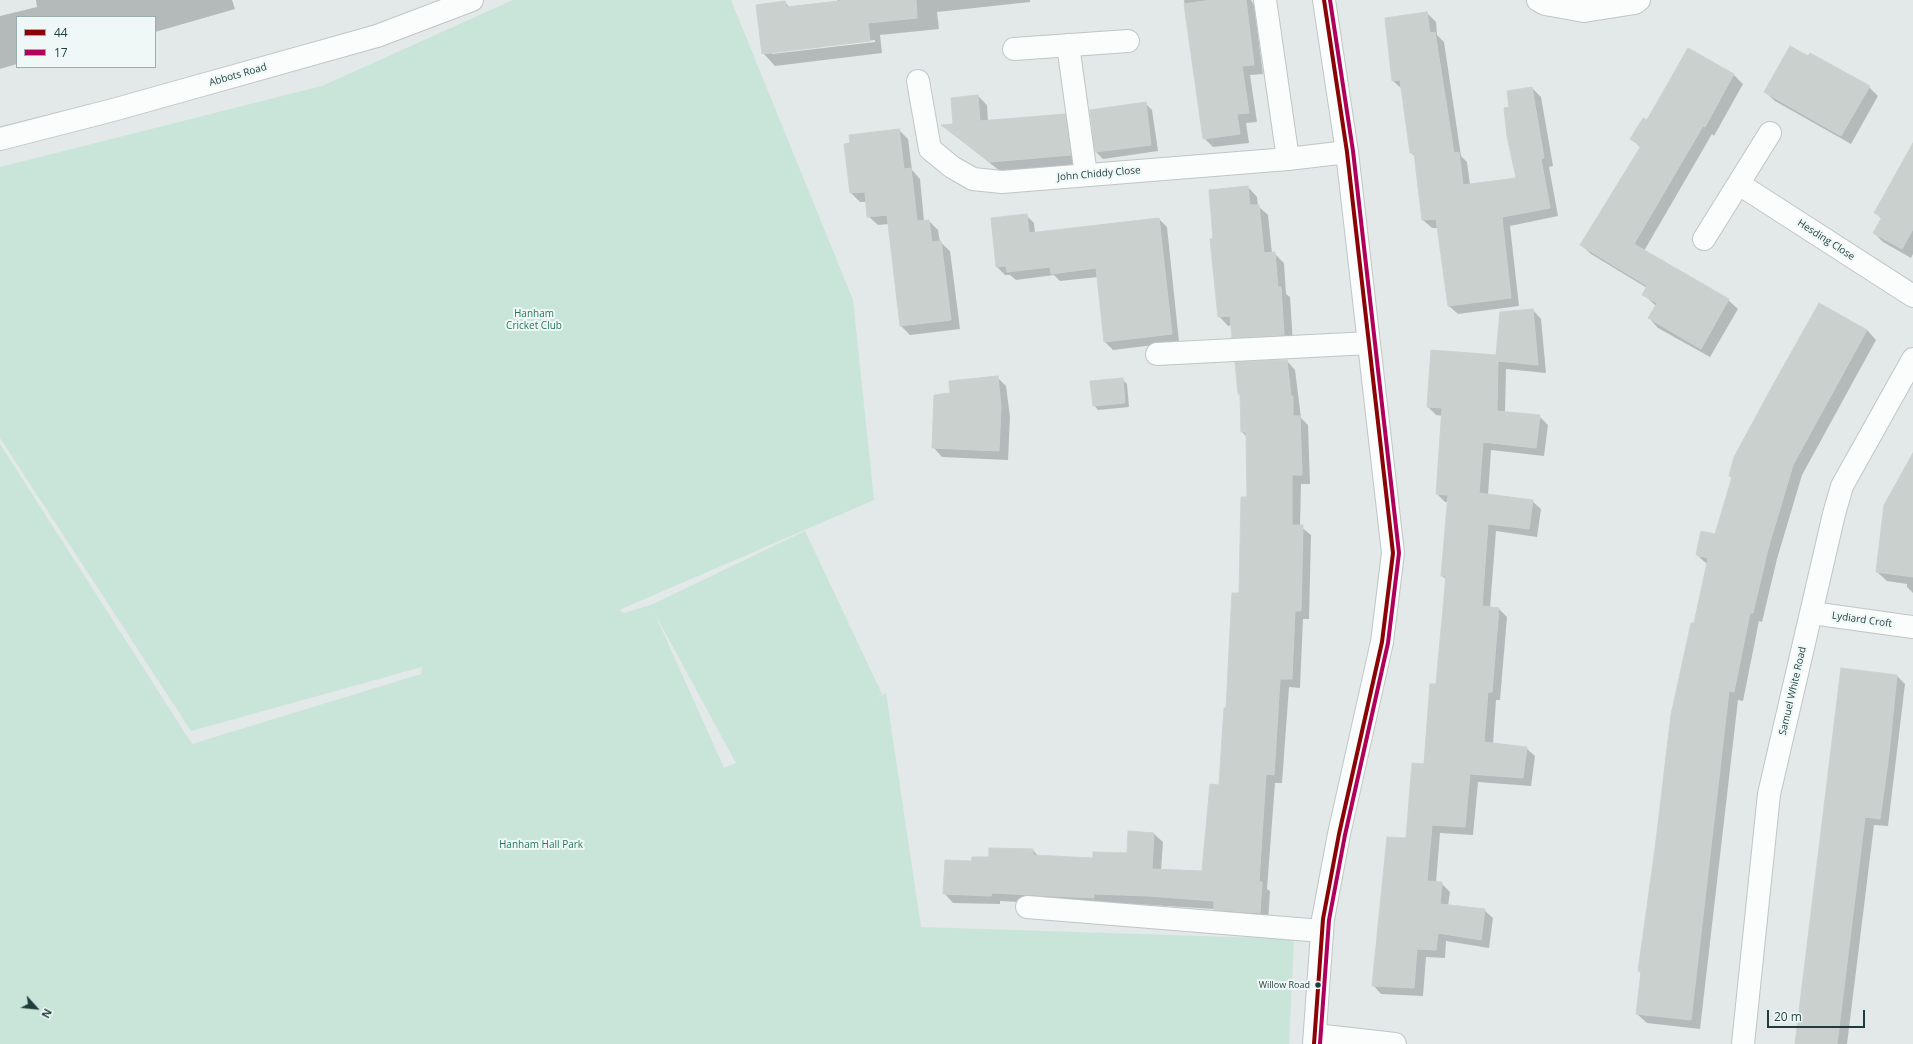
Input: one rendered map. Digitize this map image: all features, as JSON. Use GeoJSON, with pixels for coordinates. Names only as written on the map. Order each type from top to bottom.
{"type":"FeatureCollection","features":[{"type":"Feature","properties":{"kind":"street","name":"Abbots Road"},"geometry":{"type":"LineString","coordinates":[[0,139],[113,110],[377,36],[472,0]]}},
{"type":"Feature","properties":{"kind":"street"},"geometry":{"type":"LineString","coordinates":[[1265,0],[1288,159]]}},
{"type":"Feature","properties":{"kind":"street"},"geometry":{"type":"LineString","coordinates":[[1324,0],[1347,152],[1393,553],[1382,642],[1338,834],[1322,930],[1314,1039],[1395,1044]]}},
{"type":"Feature","properties":{"kind":"street"},"geometry":{"type":"LineString","coordinates":[[1538,0],[1546,4],[1584,11],[1635,3],[1639,0]]}},
{"type":"Feature","properties":{"kind":"street"},"geometry":{"type":"LineString","coordinates":[[1014,49],[1128,41]]}},
{"type":"Feature","properties":{"kind":"street"},"geometry":{"type":"LineString","coordinates":[[1068,45],[1086,175]]}},
{"type":"Feature","properties":{"kind":"street","name":"John Chiddy Close"},"geometry":{"type":"LineString","coordinates":[[918,81],[930,149],[952,167],[972,179],[1002,182],[1288,159],[1347,152]]}},
{"type":"Feature","properties":{"kind":"street"},"geometry":{"type":"LineString","coordinates":[[1704,239],[1770,133]]}},
{"type":"Feature","properties":{"kind":"street","name":"Hesding Close"},"geometry":{"type":"LineString","coordinates":[[1739,184],[1913,296]]}},
{"type":"Feature","properties":{"kind":"street"},"geometry":{"type":"LineString","coordinates":[[1156,354],[1369,343]]}},
{"type":"Feature","properties":{"kind":"street","name":"Samuel White Road"},"geometry":{"type":"LineString","coordinates":[[1743,1044],[1769,794],[1834,514],[1842,486],[1913,358]]}},
{"type":"Feature","properties":{"kind":"street","name":"Lydiard Croft"},"geometry":{"type":"LineString","coordinates":[[1812,613],[1913,627]]}},
{"type":"Feature","properties":{"kind":"street"},"geometry":{"type":"LineString","coordinates":[[1027,907],[1322,930]]}},
{"type":"Feature","properties":{"kind":"green space"},"geometry":{"type":"Polygon","coordinates":[[[513,0],[731,0],[853,300],[874,500],[619,610],[624,613],[651,605],[805,531],[882,694],[875,698],[886,693],[921,927],[1294,939],[1289,1044],[0,1044],[0,444],[192,744],[421,674],[422,667],[191,731],[0,438],[0,167],[322,86],[513,0]],[[654,612],[724,768],[736,763],[654,612]]]}},
{"type":"Feature","properties":{"kind":"building"},"geometry":{"type":"Polygon","coordinates":[[[848,0],[916,0],[917,18],[868,23],[870,41],[762,54],[756,5],[785,1],[786,7],[848,0]]]}},
{"type":"Feature","properties":{"kind":"building"},"geometry":{"type":"Polygon","coordinates":[[[1212,0],[1246,0],[1254,65],[1242,66],[1249,113],[1237,114],[1240,134],[1203,139],[1184,4],[1212,0]]]}},
{"type":"Feature","properties":{"kind":"building"},"geometry":{"type":"Polygon","coordinates":[[[1427,12],[1430,33],[1435,32],[1454,153],[1459,152],[1463,185],[1516,178],[1507,136],[1504,108],[1509,107],[1507,91],[1532,87],[1544,158],[1541,159],[1550,208],[1502,217],[1511,298],[1448,306],[1436,219],[1422,220],[1414,153],[1410,153],[1400,80],[1392,81],[1385,18],[1427,12]]]}},
{"type":"Feature","properties":{"kind":"building"},"geometry":{"type":"Polygon","coordinates":[[[1790,46],[1808,56],[1810,53],[1870,86],[1841,136],[1764,92],[1790,46]]]}},
{"type":"Feature","properties":{"kind":"building"},"geometry":{"type":"Polygon","coordinates":[[[1688,48],[1734,74],[1705,127],[1703,126],[1634,244],[1729,299],[1701,349],[1648,318],[1657,303],[1642,295],[1647,286],[1580,245],[1641,146],[1630,139],[1643,118],[1647,120],[1688,48]]]}},
{"type":"Feature","properties":{"kind":"building"},"geometry":{"type":"Polygon","coordinates":[[[978,95],[980,121],[1065,114],[1071,155],[990,162],[941,125],[953,124],[951,98],[978,95]]]}},
{"type":"Feature","properties":{"kind":"building"},"geometry":{"type":"Polygon","coordinates":[[[1146,102],[1151,145],[1095,152],[1090,110],[1146,102]]]}},
{"type":"Feature","properties":{"kind":"building"},"geometry":{"type":"Polygon","coordinates":[[[899,129],[904,169],[911,168],[917,221],[929,220],[932,242],[941,241],[951,320],[900,326],[887,215],[867,217],[865,192],[850,193],[844,144],[850,143],[849,135],[899,129]]]}},
{"type":"Feature","properties":{"kind":"building"},"geometry":{"type":"Polygon","coordinates":[[[1913,143],[1913,229],[1902,249],[1873,233],[1882,217],[1874,213],[1913,143]]]}},
{"type":"Feature","properties":{"kind":"building"},"geometry":{"type":"Polygon","coordinates":[[[1248,186],[1250,205],[1259,205],[1264,253],[1275,252],[1278,287],[1281,287],[1284,335],[1232,338],[1230,316],[1218,317],[1210,239],[1213,239],[1209,190],[1248,186]]]}},
{"type":"Feature","properties":{"kind":"building"},"geometry":{"type":"Polygon","coordinates":[[[1027,214],[1029,233],[1159,218],[1172,334],[1104,342],[1096,268],[1051,274],[1050,267],[1007,272],[1006,266],[996,267],[991,218],[1027,214]]]}},
{"type":"Feature","properties":{"kind":"building"},"geometry":{"type":"Polygon","coordinates":[[[1819,303],[1867,330],[1793,465],[1768,549],[1753,613],[1750,613],[1734,692],[1729,691],[1691,1020],[1636,1014],[1641,972],[1638,971],[1655,849],[1671,715],[1691,623],[1694,623],[1708,558],[1696,555],[1701,531],[1715,534],[1732,477],[1729,476],[1734,457],[1819,303]]]}},
{"type":"Feature","properties":{"kind":"building"},"geometry":{"type":"Polygon","coordinates":[[[1533,309],[1538,365],[1498,361],[1497,411],[1540,415],[1536,448],[1483,442],[1479,493],[1533,500],[1529,529],[1488,524],[1482,606],[1499,608],[1492,692],[1488,692],[1484,742],[1527,747],[1523,778],[1470,774],[1465,827],[1432,825],[1427,881],[1442,882],[1440,904],[1485,909],[1481,940],[1438,933],[1436,950],[1417,949],[1414,988],[1372,986],[1387,837],[1406,838],[1412,763],[1424,764],[1430,684],[1436,684],[1446,576],[1441,576],[1448,495],[1436,494],[1442,408],[1427,407],[1431,350],[1496,355],[1500,312],[1533,309]]]}},
{"type":"Feature","properties":{"kind":"building"},"geometry":{"type":"Polygon","coordinates":[[[1287,360],[1291,396],[1293,396],[1293,416],[1300,416],[1302,475],[1292,475],[1292,525],[1303,525],[1301,611],[1295,611],[1292,679],[1280,679],[1274,775],[1266,774],[1259,882],[1262,882],[1260,913],[1214,910],[1214,901],[1149,896],[1094,894],[1094,898],[992,893],[991,896],[943,894],[945,860],[972,861],[972,857],[989,857],[989,848],[1033,849],[1033,855],[1093,858],[1093,852],[1127,853],[1128,831],[1154,833],[1152,869],[1202,871],[1210,784],[1219,785],[1224,708],[1226,708],[1232,593],[1239,593],[1241,497],[1247,497],[1246,432],[1241,432],[1240,394],[1238,394],[1235,362],[1287,360]]]}},
{"type":"Feature","properties":{"kind":"building"},"geometry":{"type":"Polygon","coordinates":[[[998,376],[1001,407],[999,451],[932,448],[934,395],[950,393],[949,381],[998,376]]]}},
{"type":"Feature","properties":{"kind":"building"},"geometry":{"type":"Polygon","coordinates":[[[1123,378],[1125,403],[1093,406],[1090,381],[1123,378]]]}},
{"type":"Feature","properties":{"kind":"building"},"geometry":{"type":"Polygon","coordinates":[[[1913,453],[1913,577],[1876,572],[1884,505],[1913,453]]]}},
{"type":"Feature","properties":{"kind":"building"},"geometry":{"type":"Polygon","coordinates":[[[1841,668],[1897,675],[1889,754],[1880,819],[1865,817],[1837,1044],[1795,1044],[1841,668]]]}},
{"type":"Feature","properties":{"kind":"transit line","name":"44"},"geometry":{"type":"LineString","coordinates":[[1314,1044],[1323,919],[1339,834],[1382,642],[1393,553],[1347,152],[1324,0]]}},
{"type":"Feature","properties":{"kind":"transit line","name":"17"},"geometry":{"type":"LineString","coordinates":[[1320,1044],[1329,920],[1345,835],[1388,643],[1399,553],[1353,151],[1330,0]]}},
{"type":"Feature","properties":{"kind":"place","name":"Willow Road"},"geometry":{"type":"Point","coordinates":[1318,985]}},
{"type":"Feature","properties":{"kind":"park label","name":"Hanham Cricket Club"},"geometry":{"type":"Point","coordinates":[534,320]}},
{"type":"Feature","properties":{"kind":"park label","name":"Hanham Hall Park"},"geometry":{"type":"Point","coordinates":[541,845]}}]}
